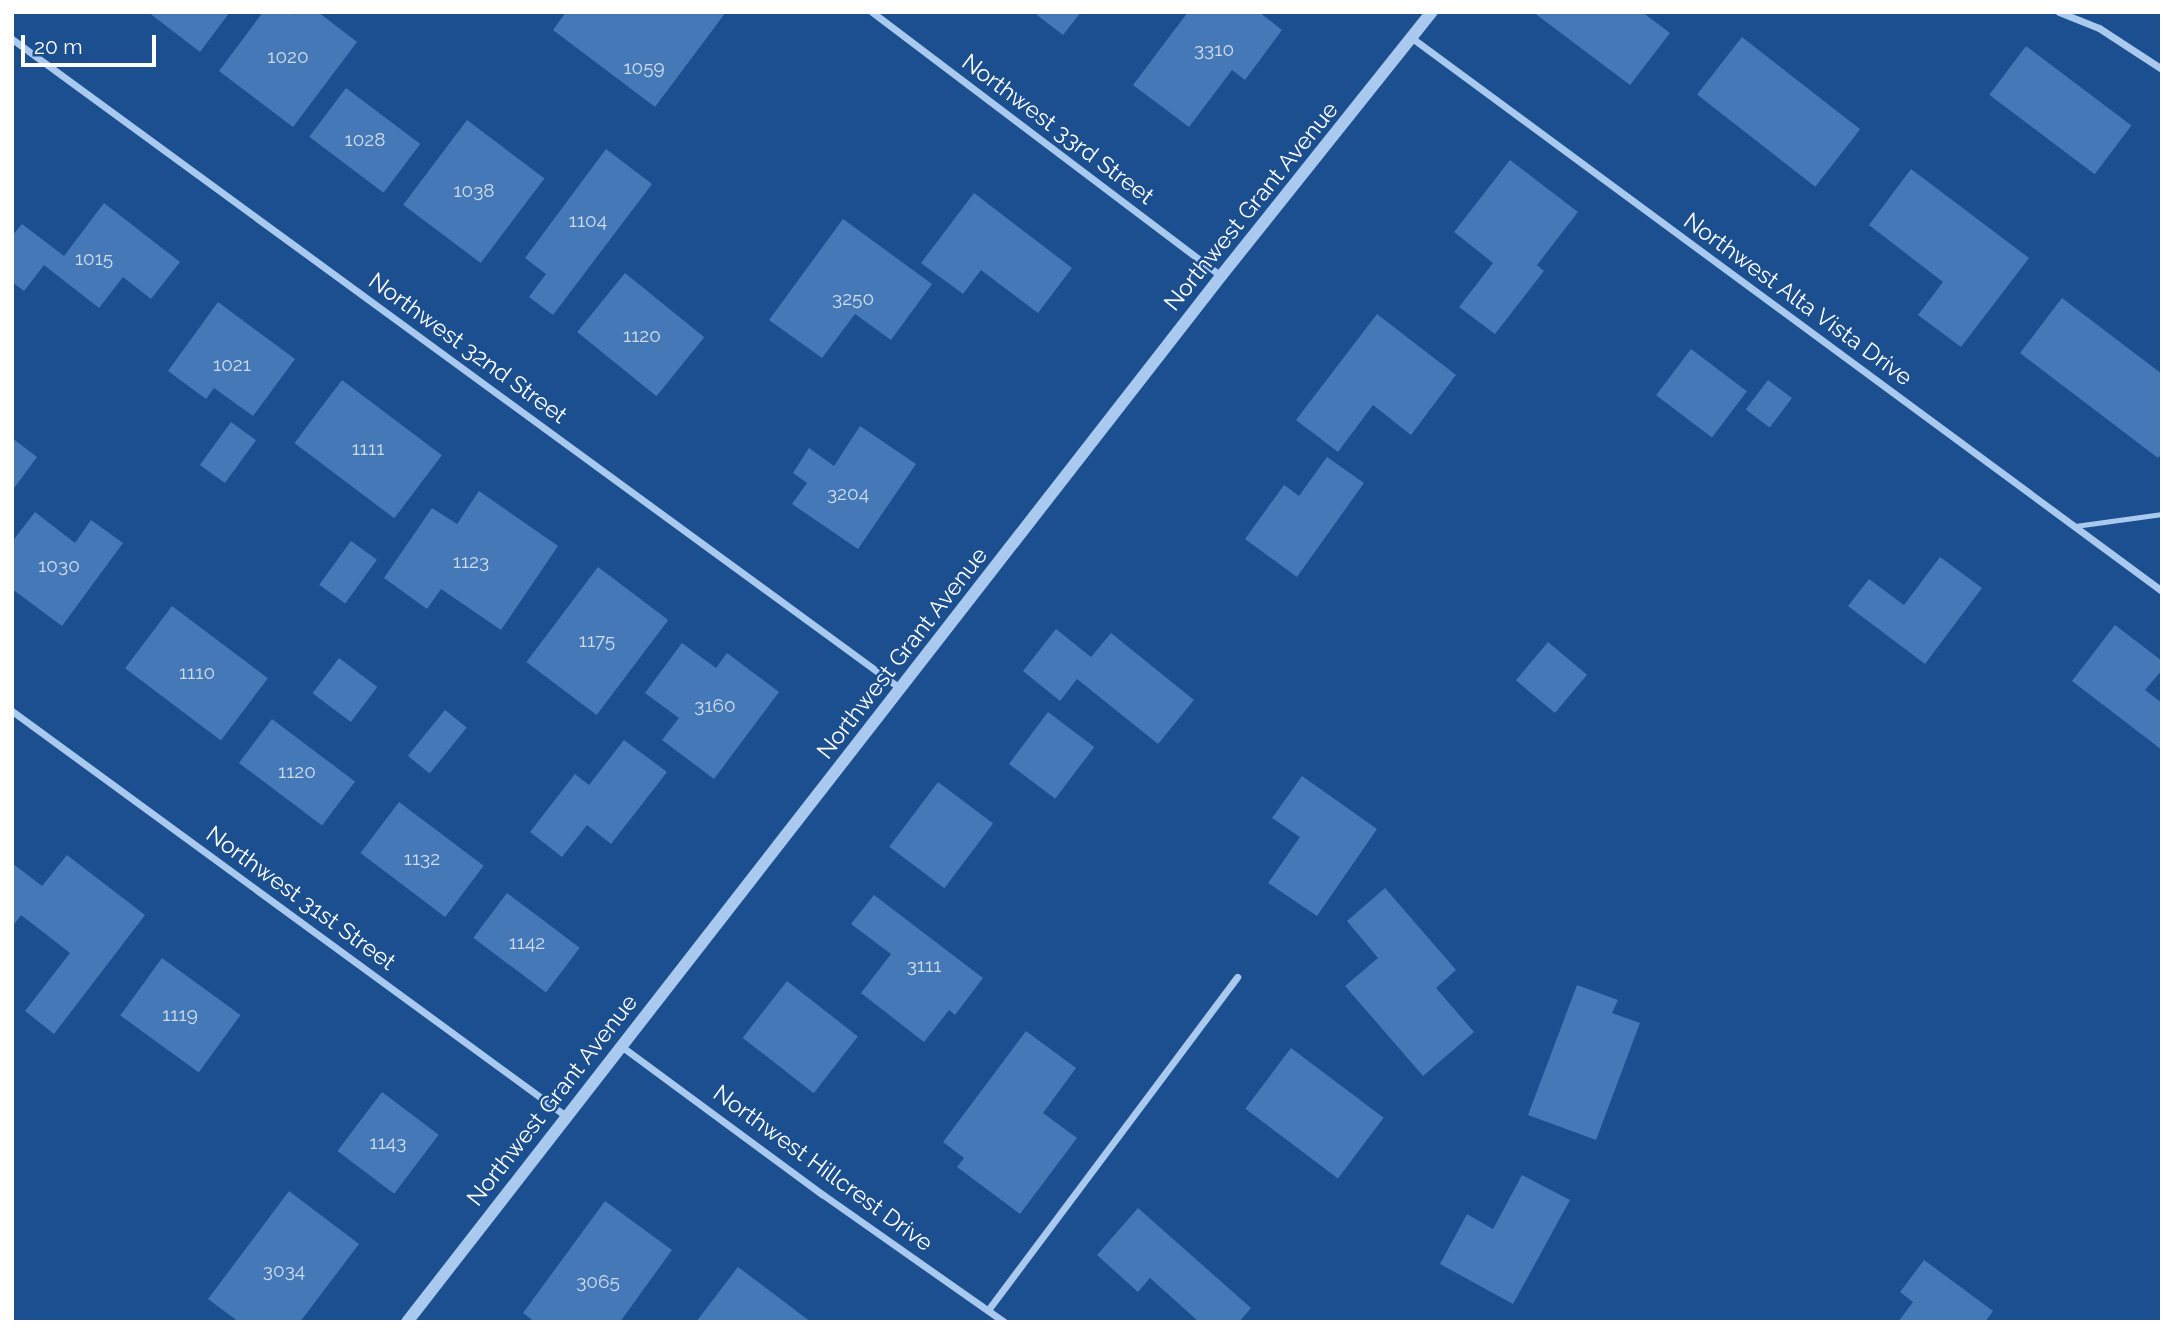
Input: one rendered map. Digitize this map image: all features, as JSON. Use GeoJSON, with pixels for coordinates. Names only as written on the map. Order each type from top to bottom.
{"type":"FeatureCollection","features":[{"type":"Feature","properties":{"kind":"street","name":"Northwest 33rd Street"},"geometry":{"type":"LineString","coordinates":[[872,12],[1221,276]]}},
{"type":"Feature","properties":{"kind":"street","name":"Northwest Grant Avenue"},"geometry":{"type":"LineString","coordinates":[[407,1322],[1221,276],[1432,12]]}},
{"type":"Feature","properties":{"kind":"street"},"geometry":{"type":"LineString","coordinates":[[2059,12],[2099,28],[2162,69]]}},
{"type":"Feature","properties":{"kind":"street","name":"Northwest Alta Vista Drive"},"geometry":{"type":"LineString","coordinates":[[1412,38],[2162,591]]}},
{"type":"Feature","properties":{"kind":"street","name":"Northwest 32nd Street"},"geometry":{"type":"LineString","coordinates":[[12,39],[901,689]]}},
{"type":"Feature","properties":{"kind":"street","name":"Northwest 31st Street"},"geometry":{"type":"LineString","coordinates":[[12,711],[566,1116]]}},
{"type":"Feature","properties":{"kind":"street"},"geometry":{"type":"LineString","coordinates":[[988,1310],[1237,977]]}},
{"type":"Feature","properties":{"kind":"street","name":"Northwest Hillcrest Drive"},"geometry":{"type":"LineString","coordinates":[[620,1045],[822,1194],[1004,1322]]}},
{"type":"Feature","properties":{"kind":"lane"},"geometry":{"type":"LineString","coordinates":[[2074,526],[2162,514]]}},
{"type":"Feature","properties":{"kind":"building"},"geometry":{"type":"Polygon","coordinates":[[[148,12],[230,12],[200,52],[148,12]]]}},
{"type":"Feature","properties":{"kind":"building"},"geometry":{"type":"Polygon","coordinates":[[[263,12],[291,12],[295,15],[297,12],[318,12],[357,42],[293,127],[219,71],[263,12]]]}},
{"type":"Feature","properties":{"kind":"building"},"geometry":{"type":"Polygon","coordinates":[[[566,12],[726,12],[655,107],[553,30],[566,12]]]}},
{"type":"Feature","properties":{"kind":"building"},"geometry":{"type":"Polygon","coordinates":[[[1039,12],[1081,12],[1063,35],[1037,15],[1039,12]]]}},
{"type":"Feature","properties":{"kind":"building"},"geometry":{"type":"Polygon","coordinates":[[[1188,12],[1259,12],[1282,30],[1245,80],[1232,70],[1189,127],[1133,85],[1188,12]]]}},
{"type":"Feature","properties":{"kind":"building"},"geometry":{"type":"Polygon","coordinates":[[[1533,12],[1642,12],[1670,33],[1630,85],[1533,12]]]}},
{"type":"Feature","properties":{"kind":"building"},"geometry":{"type":"Polygon","coordinates":[[[1742,37],[1860,129],[1815,187],[1697,95],[1742,37]]]}},
{"type":"Feature","properties":{"kind":"building"},"geometry":{"type":"Polygon","coordinates":[[[2026,46],[2131,125],[2095,174],[1989,95],[2026,46]]]}},
{"type":"Feature","properties":{"kind":"building"},"geometry":{"type":"Polygon","coordinates":[[[346,88],[420,144],[384,193],[309,137],[346,88]]]}},
{"type":"Feature","properties":{"kind":"building"},"geometry":{"type":"Polygon","coordinates":[[[467,120],[544,178],[481,263],[403,205],[467,120]]]}},
{"type":"Feature","properties":{"kind":"building"},"geometry":{"type":"Polygon","coordinates":[[[606,149],[652,184],[553,315],[529,297],[546,274],[525,258],[606,149]]]}},
{"type":"Feature","properties":{"kind":"building"},"geometry":{"type":"Polygon","coordinates":[[[1510,160],[1578,212],[1537,265],[1544,271],[1495,334],[1459,307],[1493,263],[1454,232],[1510,160]]]}},
{"type":"Feature","properties":{"kind":"building"},"geometry":{"type":"Polygon","coordinates":[[[1911,169],[2029,258],[1961,347],[1918,315],[1943,282],[1869,225],[1911,169]]]}},
{"type":"Feature","properties":{"kind":"building"},"geometry":{"type":"Polygon","coordinates":[[[974,193],[1072,268],[1038,313],[981,270],[963,294],[921,263],[974,193]]]}},
{"type":"Feature","properties":{"kind":"building"},"geometry":{"type":"Polygon","coordinates":[[[104,203],[180,262],[151,299],[123,277],[99,308],[44,265],[24,291],[12,282],[12,236],[22,224],[64,256],[104,203]]]}},
{"type":"Feature","properties":{"kind":"building"},"geometry":{"type":"Polygon","coordinates":[[[843,219],[932,284],[891,340],[855,314],[822,358],[769,320],[843,219]]]}},
{"type":"Feature","properties":{"kind":"building"},"geometry":{"type":"Polygon","coordinates":[[[625,273],[704,337],[656,396],[577,332],[625,273]]]}},
{"type":"Feature","properties":{"kind":"building"},"geometry":{"type":"Polygon","coordinates":[[[2062,298],[2162,374],[2162,453],[2158,458],[2020,353],[2062,298]]]}},
{"type":"Feature","properties":{"kind":"building"},"geometry":{"type":"Polygon","coordinates":[[[218,302],[295,359],[253,416],[214,388],[206,399],[168,371],[218,302]]]}},
{"type":"Feature","properties":{"kind":"building"},"geometry":{"type":"Polygon","coordinates":[[[1377,314],[1456,375],[1411,435],[1373,405],[1338,452],[1296,420],[1377,314]]]}},
{"type":"Feature","properties":{"kind":"building"},"geometry":{"type":"Polygon","coordinates":[[[1691,349],[1747,391],[1712,437],[1656,395],[1691,349]]]}},
{"type":"Feature","properties":{"kind":"building"},"geometry":{"type":"Polygon","coordinates":[[[342,380],[442,455],[394,518],[294,443],[342,380]]]}},
{"type":"Feature","properties":{"kind":"building"},"geometry":{"type":"Polygon","coordinates":[[[1768,380],[1792,398],[1770,428],[1746,410],[1768,380]]]}},
{"type":"Feature","properties":{"kind":"building"},"geometry":{"type":"Polygon","coordinates":[[[231,422],[256,440],[225,483],[200,465],[231,422]]]}},
{"type":"Feature","properties":{"kind":"building"},"geometry":{"type":"Polygon","coordinates":[[[860,426],[916,464],[858,549],[792,504],[807,483],[793,473],[809,448],[834,466],[860,426]]]}},
{"type":"Feature","properties":{"kind":"building"},"geometry":{"type":"Polygon","coordinates":[[[12,438],[37,457],[12,491],[12,438]]]}},
{"type":"Feature","properties":{"kind":"building"},"geometry":{"type":"Polygon","coordinates":[[[1327,457],[1364,483],[1297,577],[1245,539],[1284,485],[1299,496],[1327,457]]]}},
{"type":"Feature","properties":{"kind":"building"},"geometry":{"type":"Polygon","coordinates":[[[479,491],[558,546],[501,630],[441,589],[427,609],[384,578],[432,508],[457,524],[479,491]]]}},
{"type":"Feature","properties":{"kind":"building"},"geometry":{"type":"Polygon","coordinates":[[[35,512],[75,543],[91,520],[123,543],[62,626],[12,589],[12,542],[35,512]]]}},
{"type":"Feature","properties":{"kind":"building"},"geometry":{"type":"Polygon","coordinates":[[[351,541],[377,560],[345,603],[319,585],[351,541]]]}},
{"type":"Feature","properties":{"kind":"building"},"geometry":{"type":"Polygon","coordinates":[[[1940,557],[1982,588],[1925,664],[1848,606],[1869,579],[1904,605],[1940,557]]]}},
{"type":"Feature","properties":{"kind":"building"},"geometry":{"type":"Polygon","coordinates":[[[598,567],[668,620],[597,715],[526,662],[598,567]]]}},
{"type":"Feature","properties":{"kind":"building"},"geometry":{"type":"Polygon","coordinates":[[[172,606],[268,678],[221,741],[125,668],[172,606]]]}},
{"type":"Feature","properties":{"kind":"building"},"geometry":{"type":"Polygon","coordinates":[[[2115,625],[2162,661],[2162,670],[2145,690],[2162,703],[2162,750],[2072,681],[2115,625]]]}},
{"type":"Feature","properties":{"kind":"building"},"geometry":{"type":"Polygon","coordinates":[[[1056,629],[1091,657],[1111,633],[1194,700],[1158,744],[1077,679],[1060,701],[1023,671],[1056,629]]]}},
{"type":"Feature","properties":{"kind":"building"},"geometry":{"type":"Polygon","coordinates":[[[1548,642],[1587,675],[1555,713],[1516,680],[1548,642]]]}},
{"type":"Feature","properties":{"kind":"building"},"geometry":{"type":"Polygon","coordinates":[[[682,643],[716,668],[727,653],[779,692],[714,779],[662,740],[679,718],[645,693],[682,643]]]}},
{"type":"Feature","properties":{"kind":"building"},"geometry":{"type":"Polygon","coordinates":[[[339,658],[377,687],[351,722],[313,693],[339,658]]]}},
{"type":"Feature","properties":{"kind":"building"},"geometry":{"type":"Polygon","coordinates":[[[445,710],[467,728],[430,773],[408,756],[445,710]]]}},
{"type":"Feature","properties":{"kind":"building"},"geometry":{"type":"Polygon","coordinates":[[[1048,712],[1094,747],[1055,799],[1009,764],[1048,712]]]}},
{"type":"Feature","properties":{"kind":"building"},"geometry":{"type":"Polygon","coordinates":[[[272,719],[355,782],[322,826],[239,763],[272,719]]]}},
{"type":"Feature","properties":{"kind":"building"},"geometry":{"type":"Polygon","coordinates":[[[624,740],[667,772],[611,844],[587,825],[562,857],[530,832],[575,774],[589,785],[624,740]]]}},
{"type":"Feature","properties":{"kind":"building"},"geometry":{"type":"Polygon","coordinates":[[[1302,776],[1377,829],[1317,916],[1268,883],[1300,837],[1272,818],[1302,776]]]}},
{"type":"Feature","properties":{"kind":"building"},"geometry":{"type":"Polygon","coordinates":[[[938,782],[993,824],[944,888],[889,847],[938,782]]]}},
{"type":"Feature","properties":{"kind":"building"},"geometry":{"type":"Polygon","coordinates":[[[399,802],[484,866],[445,917],[360,853],[399,802]]]}},
{"type":"Feature","properties":{"kind":"building"},"geometry":{"type":"Polygon","coordinates":[[[67,855],[145,915],[54,1034],[25,1011],[70,953],[21,915],[12,927],[12,863],[42,886],[67,855]]]}},
{"type":"Feature","properties":{"kind":"building"},"geometry":{"type":"Polygon","coordinates":[[[1385,888],[1456,970],[1436,988],[1474,1032],[1423,1076],[1345,986],[1378,958],[1347,921],[1385,888]]]}},
{"type":"Feature","properties":{"kind":"building"},"geometry":{"type":"Polygon","coordinates":[[[507,893],[580,948],[546,992],[473,938],[507,893]]]}},
{"type":"Feature","properties":{"kind":"building"},"geometry":{"type":"Polygon","coordinates":[[[874,895],[983,978],[955,1015],[949,1010],[924,1042],[861,993],[891,954],[851,924],[874,895]]]}},
{"type":"Feature","properties":{"kind":"building"},"geometry":{"type":"Polygon","coordinates":[[[162,958],[240,1015],[199,1072],[120,1015],[162,958]]]}},
{"type":"Feature","properties":{"kind":"building"},"geometry":{"type":"Polygon","coordinates":[[[787,981],[858,1036],[814,1093],[743,1038],[787,981]]]}},
{"type":"Feature","properties":{"kind":"building"},"geometry":{"type":"Polygon","coordinates":[[[1577,985],[1618,1000],[1612,1013],[1640,1023],[1596,1140],[1528,1115],[1577,985]]]}},
{"type":"Feature","properties":{"kind":"building"},"geometry":{"type":"Polygon","coordinates":[[[1026,1031],[1076,1068],[1043,1113],[1077,1138],[1020,1214],[957,1167],[964,1158],[943,1142],[1026,1031]]]}},
{"type":"Feature","properties":{"kind":"building"},"geometry":{"type":"Polygon","coordinates":[[[1291,1048],[1384,1118],[1338,1179],[1245,1109],[1291,1048]]]}},
{"type":"Feature","properties":{"kind":"building"},"geometry":{"type":"Polygon","coordinates":[[[382,1092],[439,1135],[394,1194],[337,1151],[382,1092]]]}},
{"type":"Feature","properties":{"kind":"building"},"geometry":{"type":"Polygon","coordinates":[[[1522,1175],[1570,1200],[1513,1304],[1440,1264],[1467,1214],[1493,1229],[1522,1175]]]}},
{"type":"Feature","properties":{"kind":"building"},"geometry":{"type":"Polygon","coordinates":[[[289,1191],[359,1244],[300,1322],[239,1322],[208,1299],[289,1191]]]}},
{"type":"Feature","properties":{"kind":"building"},"geometry":{"type":"Polygon","coordinates":[[[605,1201],[672,1250],[620,1322],[535,1322],[523,1313],[605,1201]]]}},
{"type":"Feature","properties":{"kind":"building"},"geometry":{"type":"Polygon","coordinates":[[[1138,1208],[1251,1308],[1239,1322],[1199,1322],[1150,1278],[1138,1292],[1097,1255],[1138,1208]]]}},
{"type":"Feature","properties":{"kind":"building"},"geometry":{"type":"Polygon","coordinates":[[[1924,1260],[1993,1311],[1985,1322],[1898,1322],[1913,1302],[1900,1292],[1924,1260]]]}},
{"type":"Feature","properties":{"kind":"building"},"geometry":{"type":"Polygon","coordinates":[[[738,1267],[811,1322],[696,1322],[738,1267]]]}}]}
